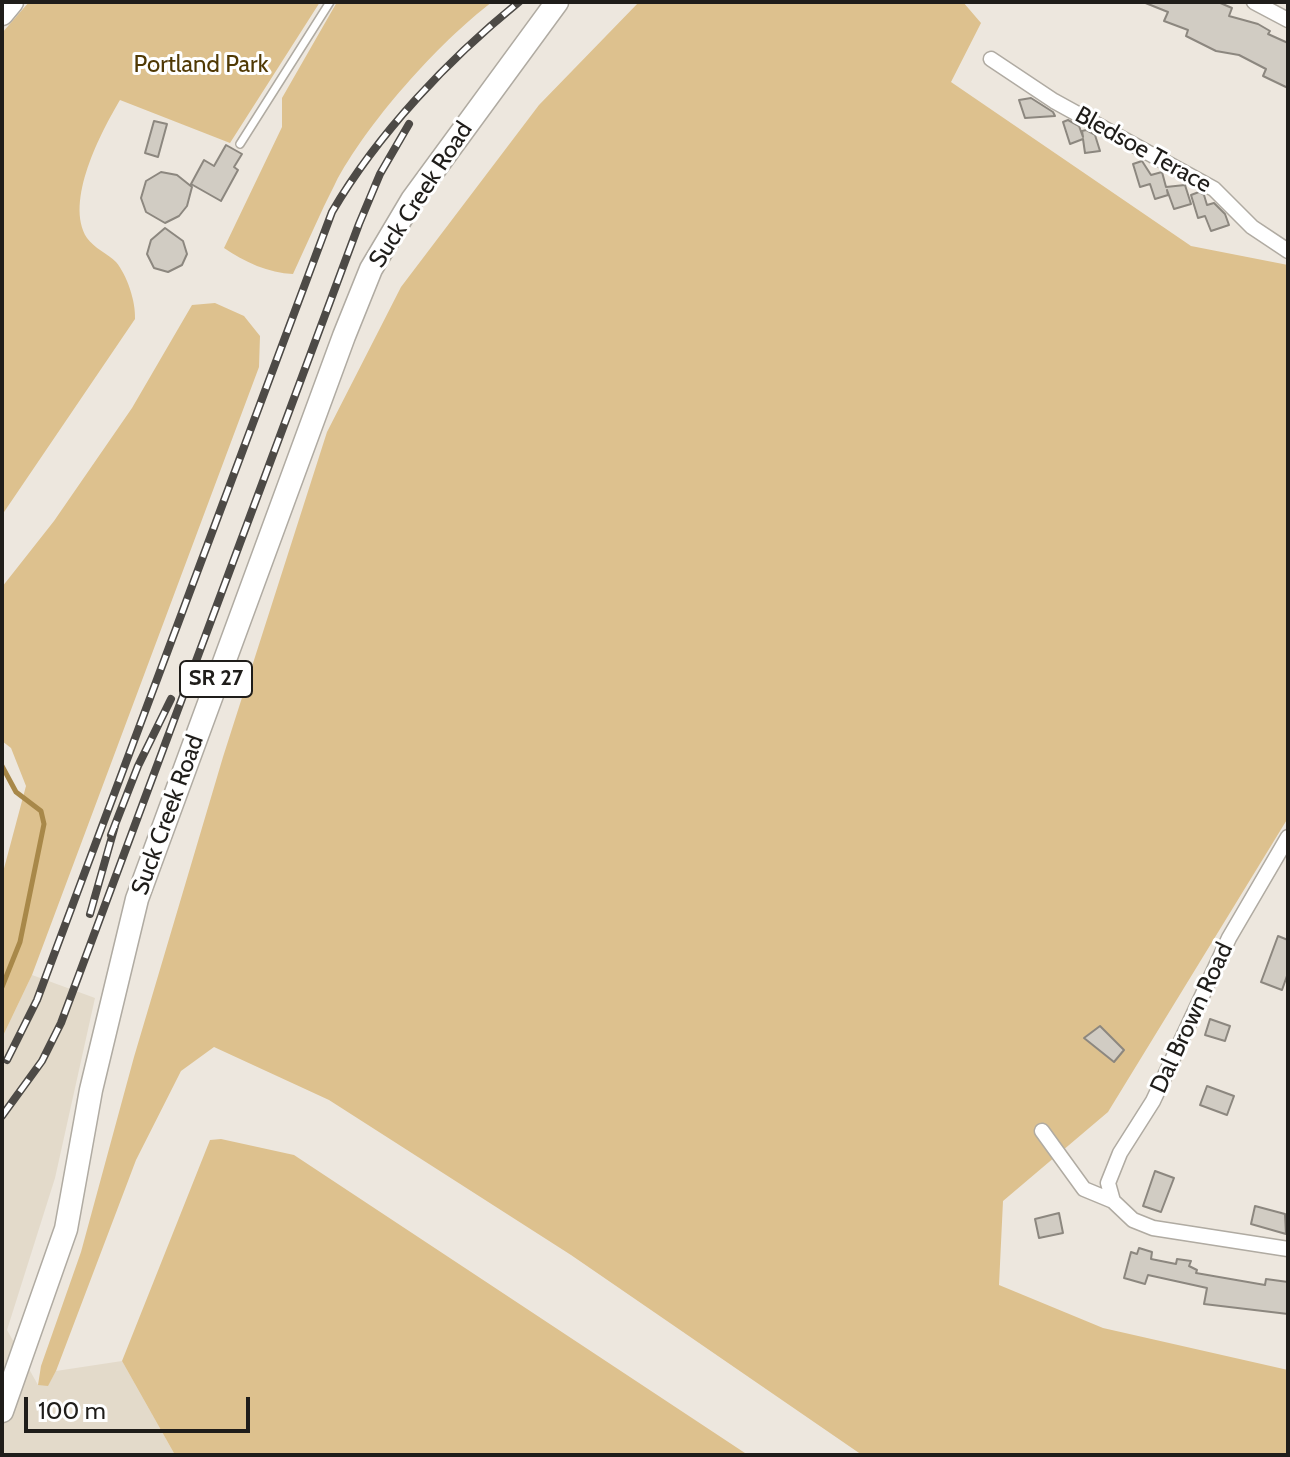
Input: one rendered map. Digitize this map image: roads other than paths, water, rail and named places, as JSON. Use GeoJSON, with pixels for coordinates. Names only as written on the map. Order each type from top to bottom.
{"type":"FeatureCollection","features":[{"type":"Feature","properties":{"kind":"main road"},"geometry":{"type":"LineString","coordinates":[[2,14],[12,2]]}},
{"type":"Feature","properties":{"kind":"main road","name":"Suck Creek Road"},"geometry":{"type":"LineString","coordinates":[[2,1411],[66,1229],[91,1090],[137,899],[349,322],[371,269],[412,200],[557,2]]}},
{"type":"Feature","properties":{"kind":"street"},"geometry":{"type":"LineString","coordinates":[[1254,2],[1288,20]]}},
{"type":"Feature","properties":{"kind":"street","name":"Bledsoe Terace"},"geometry":{"type":"LineString","coordinates":[[991,59],[1054,101],[1214,189],[1252,227],[1288,251]]}},
{"type":"Feature","properties":{"kind":"street","name":"Dal Brown Road"},"geometry":{"type":"LineString","coordinates":[[1113,1201],[1108,1183],[1120,1153],[1153,1101],[1229,938],[1288,837]]}},
{"type":"Feature","properties":{"kind":"street"},"geometry":{"type":"LineString","coordinates":[[1042,1131],[1084,1189],[1113,1201],[1133,1220],[1153,1228],[1288,1249]]}},
{"type":"Feature","properties":{"kind":"lane"},"geometry":{"type":"LineString","coordinates":[[240,144],[330,2]]}},
{"type":"Feature","properties":{"kind":"waterway"},"geometry":{"type":"LineString","coordinates":[[2,766],[16,792],[41,811],[44,824],[20,942],[2,987]]}},
{"type":"Feature","properties":{"kind":"railway"},"geometry":{"type":"LineString","coordinates":[[7,1060],[37,1000],[332,212],[371,154],[416,99],[519,2]]}},
{"type":"Feature","properties":{"kind":"railway"},"geometry":{"type":"LineString","coordinates":[[2,1116],[42,1061],[61,1023],[359,224],[380,174],[409,124]]}},
{"type":"Feature","properties":{"kind":"railway"},"geometry":{"type":"LineString","coordinates":[[111,835],[138,766],[171,699]]}},
{"type":"Feature","properties":{"kind":"railway"},"geometry":{"type":"LineString","coordinates":[[90,914],[115,826]]}},
{"type":"Feature","properties":{"kind":"park label","name":"Portland Park"},"geometry":{"type":"Point","coordinates":[201,65]}}]}
